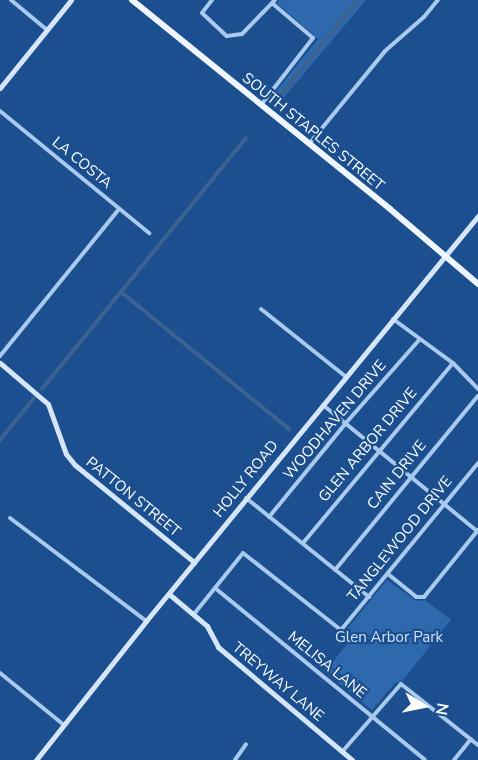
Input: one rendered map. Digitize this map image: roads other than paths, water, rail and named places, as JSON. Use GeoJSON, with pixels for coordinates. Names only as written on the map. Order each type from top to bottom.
{"type":"FeatureCollection","features":[{"type":"Feature","properties":{"kind":"main road"},"geometry":{"type":"LineString","coordinates":[[0,88],[71,0]]}},
{"type":"Feature","properties":{"kind":"main road","name":"SOUTH STAPLES STREET"},"geometry":{"type":"LineString","coordinates":[[132,0],[447,256],[478,284]]}},
{"type":"Feature","properties":{"kind":"main road","name":"HOLLY ROAD"},"geometry":{"type":"LineString","coordinates":[[36,760],[345,376],[478,216]]}},
{"type":"Feature","properties":{"kind":"main road","name":"PATTON STREET"},"geometry":{"type":"LineString","coordinates":[[0,363],[48,404],[66,454],[75,465],[194,562]]}},
{"type":"Feature","properties":{"kind":"main road","name":"TREYWAY LANE"},"geometry":{"type":"LineString","coordinates":[[169,594],[207,626],[218,647],[352,760]]}},
{"type":"Feature","properties":{"kind":"street"},"geometry":{"type":"LineString","coordinates":[[11,0],[47,30]]}},
{"type":"Feature","properties":{"kind":"street"},"geometry":{"type":"LineString","coordinates":[[212,0],[202,13],[227,36],[242,34],[274,2],[314,38],[261,105]]}},
{"type":"Feature","properties":{"kind":"street"},"geometry":{"type":"LineString","coordinates":[[309,144],[385,51],[424,17],[438,0]]}},
{"type":"Feature","properties":{"kind":"street","name":"LA COSTA"},"geometry":{"type":"LineString","coordinates":[[0,111],[149,233]]}},
{"type":"Feature","properties":{"kind":"street"},"geometry":{"type":"LineString","coordinates":[[0,356],[119,209]]}},
{"type":"Feature","properties":{"kind":"street"},"geometry":{"type":"LineString","coordinates":[[261,309],[345,376]]}},
{"type":"Feature","properties":{"kind":"street"},"geometry":{"type":"LineString","coordinates":[[393,318],[453,363],[478,389]]}},
{"type":"Feature","properties":{"kind":"street","name":"WOODHAVEN DRIVE"},"geometry":{"type":"LineString","coordinates":[[269,517],[345,424],[420,339]]}},
{"type":"Feature","properties":{"kind":"street","name":"GLEN ARBOR DRIVE"},"geometry":{"type":"LineString","coordinates":[[303,543],[378,450],[453,363]]}},
{"type":"Feature","properties":{"kind":"street","name":"CAIN DRIVE"},"geometry":{"type":"LineString","coordinates":[[335,570],[478,396]]}},
{"type":"Feature","properties":{"kind":"street"},"geometry":{"type":"LineString","coordinates":[[322,405],[477,530],[424,597],[416,597],[388,574]]}},
{"type":"Feature","properties":{"kind":"street","name":"TANGLEWOOD DRIVE"},"geometry":{"type":"LineString","coordinates":[[215,588],[243,554],[336,629],[341,630],[478,463]]}},
{"type":"Feature","properties":{"kind":"street"},"geometry":{"type":"LineString","coordinates":[[246,498],[369,597]]}},
{"type":"Feature","properties":{"kind":"street"},"geometry":{"type":"LineString","coordinates":[[10,518],[146,621]]}},
{"type":"Feature","properties":{"kind":"street"},"geometry":{"type":"LineString","coordinates":[[194,614],[215,588]]}},
{"type":"Feature","properties":{"kind":"street","name":"MELISA LANE"},"geometry":{"type":"LineString","coordinates":[[215,588],[424,760]]}},
{"type":"Feature","properties":{"kind":"street"},"geometry":{"type":"LineString","coordinates":[[0,673],[64,725]]}},
{"type":"Feature","properties":{"kind":"street"},"geometry":{"type":"LineString","coordinates":[[342,752],[401,684],[478,745]]}},
{"type":"Feature","properties":{"kind":"street"},"geometry":{"type":"LineString","coordinates":[[454,760],[471,740]]}},
{"type":"Feature","properties":{"kind":"street"},"geometry":{"type":"LineString","coordinates":[[235,760],[246,744]]}},
{"type":"Feature","properties":{"kind":"waterway"},"geometry":{"type":"LineString","coordinates":[[277,100],[358,0]]}},
{"type":"Feature","properties":{"kind":"waterway"},"geometry":{"type":"LineString","coordinates":[[42,389],[246,138]]}},
{"type":"Feature","properties":{"kind":"waterway"},"geometry":{"type":"LineString","coordinates":[[121,292],[289,429]]}},
{"type":"Feature","properties":{"kind":"waterway"},"geometry":{"type":"LineString","coordinates":[[0,440],[34,398]]}},
{"type":"Feature","properties":{"kind":"park label","name":"Glen Arbor Park"},"geometry":{"type":"Point","coordinates":[389,638]}}]}
